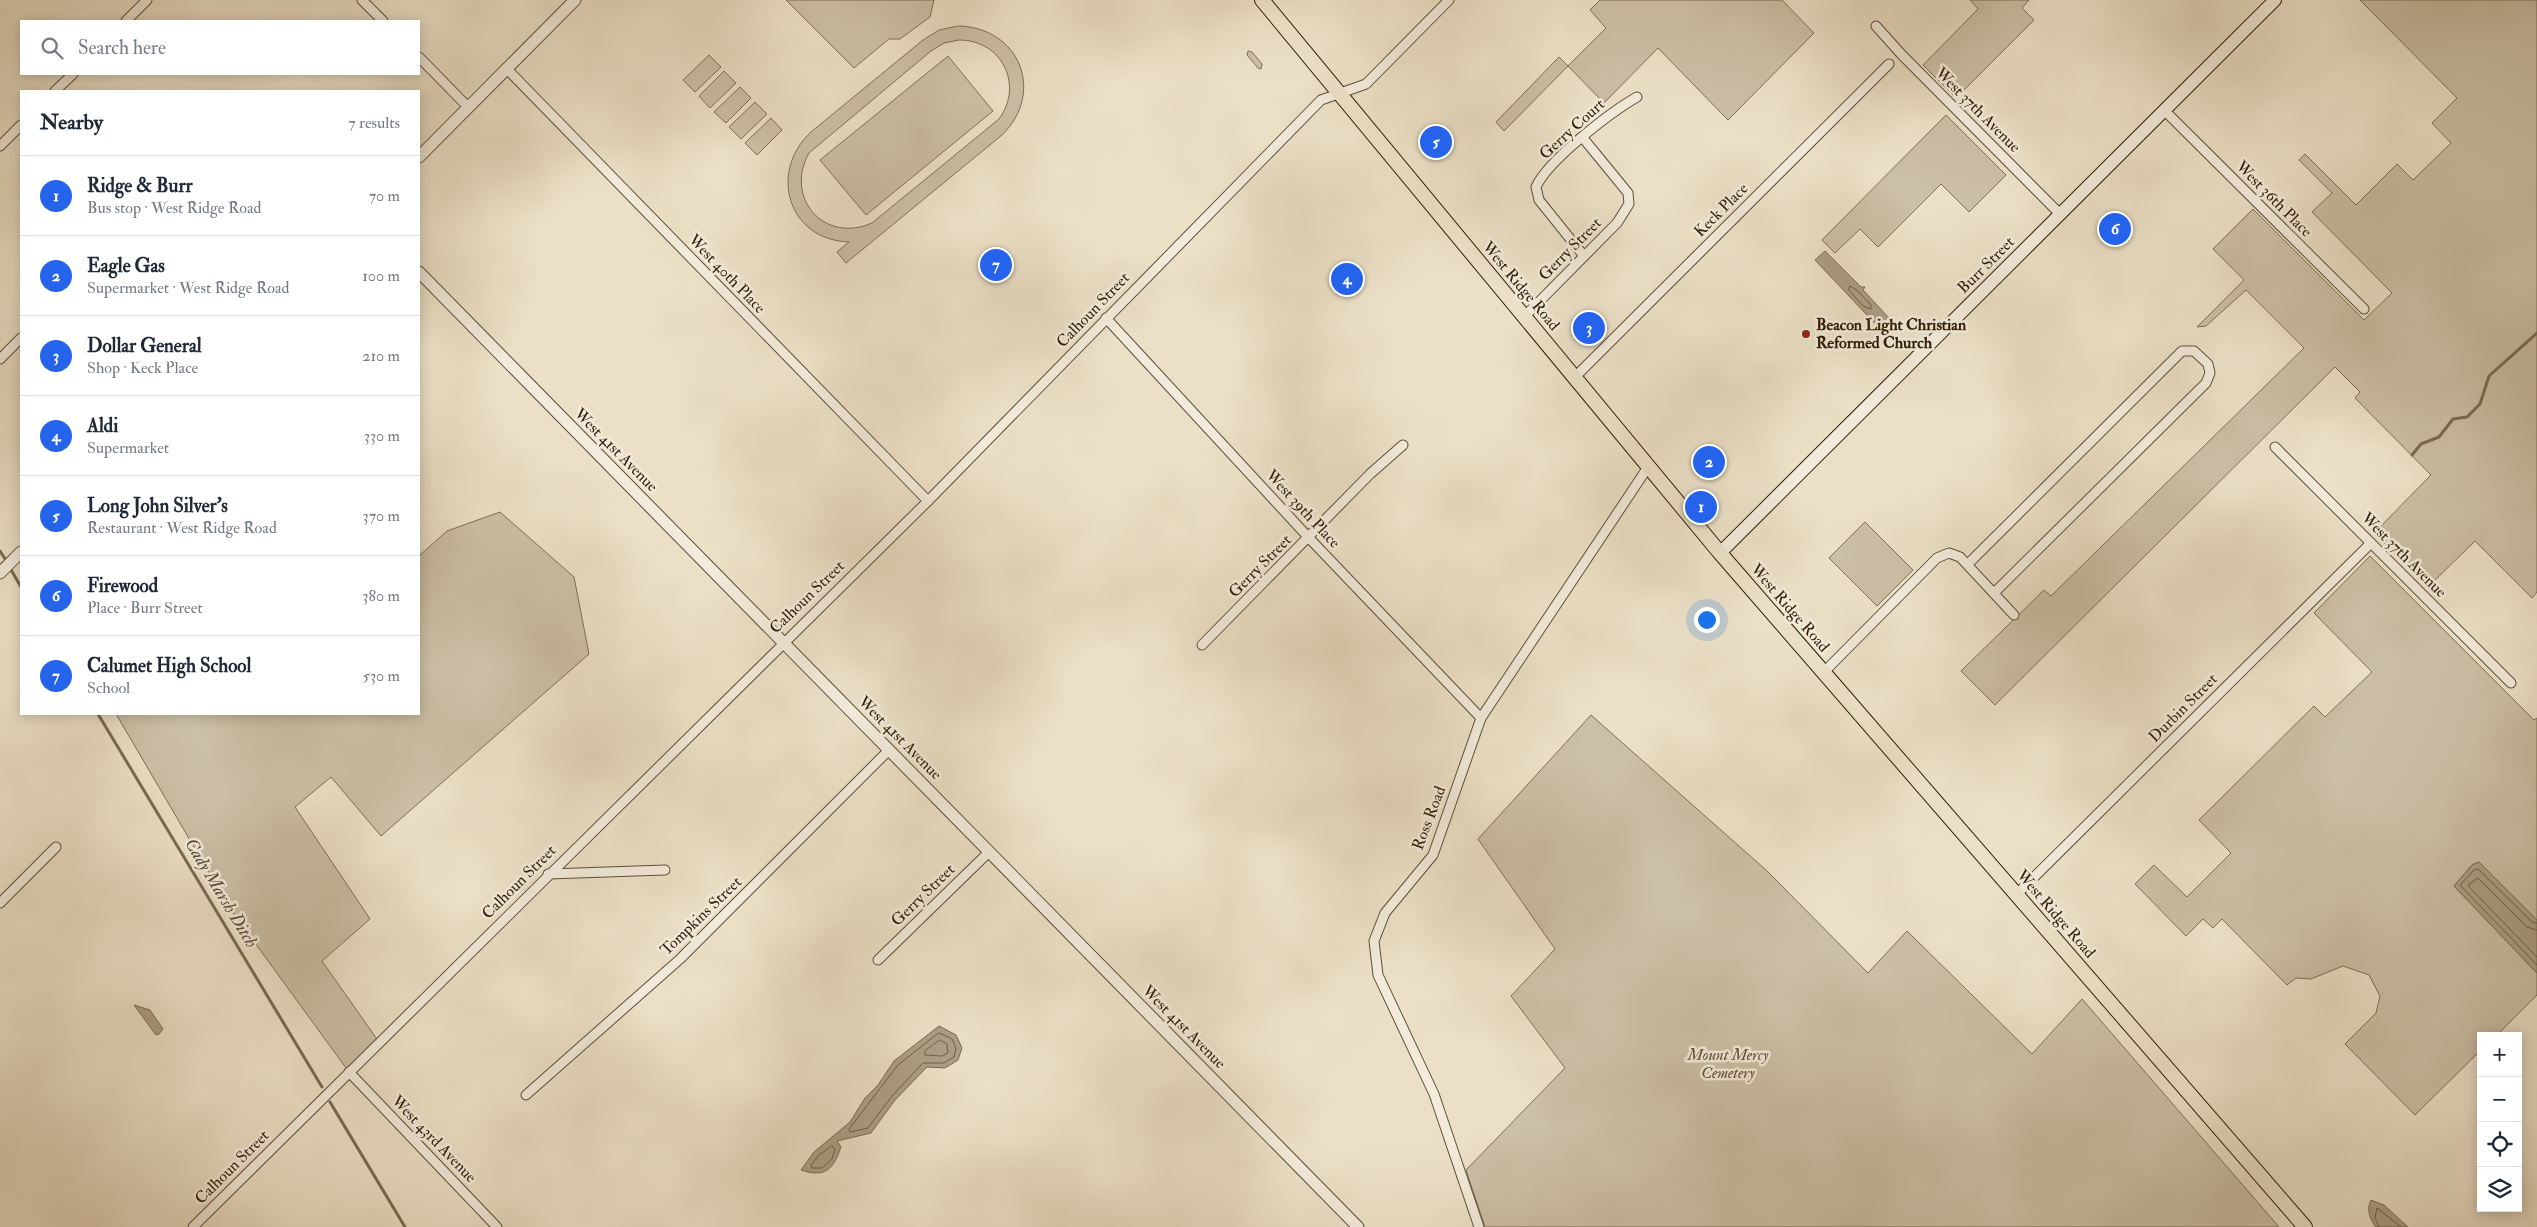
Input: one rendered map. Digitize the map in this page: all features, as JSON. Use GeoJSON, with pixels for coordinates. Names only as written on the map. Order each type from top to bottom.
{"type":"FeatureCollection","features":[{"type":"Feature","properties":{"kind":"main road","name":"West Ridge Road"},"geometry":{"type":"LineString","coordinates":[[1262,0],[1720,554],[2305,1227]]}},
{"type":"Feature","properties":{"kind":"main road","name":"Burr Street"},"geometry":{"type":"LineString","coordinates":[[1720,554],[2275,0]]}},
{"type":"Feature","properties":{"kind":"street"},"geometry":{"type":"LineString","coordinates":[[127,20],[147,0]]}},
{"type":"Feature","properties":{"kind":"street"},"geometry":{"type":"LineString","coordinates":[[362,0],[382,20]]}},
{"type":"Feature","properties":{"kind":"street"},"geometry":{"type":"LineString","coordinates":[[420,156],[574,0]]}},
{"type":"Feature","properties":{"kind":"street","name":"Calhoun Street"},"geometry":{"type":"LineString","coordinates":[[193,1227],[782,642],[928,501],[1321,100],[1366,84],[1449,0]]}},
{"type":"Feature","properties":{"kind":"street","name":"West 37th Avenue"},"geometry":{"type":"LineString","coordinates":[[1876,26],[1902,55],[2060,214]]}},
{"type":"Feature","properties":{"kind":"street"},"geometry":{"type":"LineString","coordinates":[[420,58],[468,107]]}},
{"type":"Feature","properties":{"kind":"street","name":"Keck Place"},"geometry":{"type":"LineString","coordinates":[[1574,378],[1889,64]]}},
{"type":"Feature","properties":{"kind":"street","name":"West 40th Place"},"geometry":{"type":"LineString","coordinates":[[506,68],[928,501]]}},
{"type":"Feature","properties":{"kind":"street"},"geometry":{"type":"LineString","coordinates":[[56,90],[72,75]]}},
{"type":"Feature","properties":{"kind":"street","name":"Gerry Court"},"geometry":{"type":"LineString","coordinates":[[1584,256],[1539,200],[1536,191],[1545,173],[1609,114],[1637,98]]}},
{"type":"Feature","properties":{"kind":"street","name":"West 36th Place"},"geometry":{"type":"LineString","coordinates":[[2164,110],[2364,309]]}},
{"type":"Feature","properties":{"kind":"street"},"geometry":{"type":"LineString","coordinates":[[0,146],[20,125]]}},
{"type":"Feature","properties":{"kind":"street","name":"Gerry Street"},"geometry":{"type":"LineString","coordinates":[[1524,317],[1620,219],[1630,199],[1625,188],[1583,138]]}},
{"type":"Feature","properties":{"kind":"street","name":"West 41st Avenue"},"geometry":{"type":"LineString","coordinates":[[420,273],[1358,1227]]}},
{"type":"Feature","properties":{"kind":"street","name":"West 39th Place"},"geometry":{"type":"LineString","coordinates":[[1106,318],[1309,538],[1481,718]]}},
{"type":"Feature","properties":{"kind":"street"},"geometry":{"type":"LineString","coordinates":[[0,359],[20,339]]}},
{"type":"Feature","properties":{"kind":"street"},"geometry":{"type":"LineString","coordinates":[[1968,564],[2180,353],[2192,350],[2207,362],[2210,373],[2206,383],[1994,593]]}},
{"type":"Feature","properties":{"kind":"street","name":"Gerry Street"},"geometry":{"type":"LineString","coordinates":[[1202,645],[1370,474],[1403,445]]}},
{"type":"Feature","properties":{"kind":"street","name":"West 37th Avenue"},"geometry":{"type":"LineString","coordinates":[[2275,447],[2511,683]]}},
{"type":"Feature","properties":{"kind":"street","name":"Ross Road"},"geometry":{"type":"LineString","coordinates":[[1479,1227],[1434,1094],[1378,976],[1374,941],[1385,913],[1433,855],[1481,718],[1648,468]]}},
{"type":"Feature","properties":{"kind":"street","name":"Durbin Street"},"geometry":{"type":"LineString","coordinates":[[2016,895],[2371,543]]}},
{"type":"Feature","properties":{"kind":"street"},"geometry":{"type":"LineString","coordinates":[[0,573],[20,553]]}},
{"type":"Feature","properties":{"kind":"street"},"geometry":{"type":"LineString","coordinates":[[1823,673],[1939,556],[1953,553],[1968,564],[2014,616]]}},
{"type":"Feature","properties":{"kind":"street","name":"Tompkins Street"},"geometry":{"type":"LineString","coordinates":[[526,1095],[680,959],[889,750]]}},
{"type":"Feature","properties":{"kind":"street"},"geometry":{"type":"LineString","coordinates":[[0,903],[56,847]]}},
{"type":"Feature","properties":{"kind":"street","name":"Gerry Street"},"geometry":{"type":"LineString","coordinates":[[878,960],[989,852]]}},
{"type":"Feature","properties":{"kind":"street"},"geometry":{"type":"LineString","coordinates":[[548,874],[665,870]]}},
{"type":"Feature","properties":{"kind":"street","name":"West 43rd Avenue"},"geometry":{"type":"LineString","coordinates":[[349,1072],[497,1227]]}},
{"type":"Feature","properties":{"kind":"green space"},"geometry":{"type":"Polygon","coordinates":[[[786,0],[934,0],[930,17],[900,39],[889,39],[854,68],[786,0]]]}},
{"type":"Feature","properties":{"kind":"green space"},"geometry":{"type":"Polygon","coordinates":[[[1600,0],[1782,0],[1814,33],[1728,120],[1658,48],[1604,103],[1568,66],[1606,28],[1590,10],[1600,0]]]}},
{"type":"Feature","properties":{"kind":"green space"},"geometry":{"type":"Polygon","coordinates":[[[1970,0],[2029,0],[2022,8],[2034,20],[1956,98],[1923,65],[1978,9],[1970,0]]]}},
{"type":"Feature","properties":{"kind":"green space"},"geometry":{"type":"Polygon","coordinates":[[[2360,0],[2537,0],[2537,592],[2532,598],[2475,541],[2428,587],[2374,533],[2431,475],[2355,398],[2360,392],[2335,367],[1995,705],[1961,671],[2044,590],[2051,596],[2304,348],[2246,290],[2206,326],[2197,327],[2244,280],[2213,249],[2253,209],[2364,320],[2392,293],[2312,212],[2332,193],[2299,160],[2305,154],[2356,205],[2397,164],[2413,180],[2451,143],[2432,123],[2457,98],[2360,0]]]}},
{"type":"Feature","properties":{"kind":"green space"},"geometry":{"type":"Polygon","coordinates":[[[958,26],[979,29],[997,37],[1010,50],[1019,65],[1023,82],[1022,100],[1015,118],[1002,135],[846,263],[837,252],[849,242],[828,238],[811,230],[799,217],[791,201],[788,184],[790,166],[798,148],[811,132],[923,40],[939,30],[958,26]],[[959,40],[944,43],[931,51],[809,153],[803,170],[802,186],[805,200],[813,213],[824,222],[838,227],[854,228],[872,223],[999,119],[1006,106],[1009,79],[997,56],[987,48],[974,42],[959,40]]]}},
{"type":"Feature","properties":{"kind":"green space"},"geometry":{"type":"Polygon","coordinates":[[[1248,51],[1252,52],[1262,64],[1261,69],[1247,55],[1248,51]]]}},
{"type":"Feature","properties":{"kind":"green space"},"geometry":{"type":"Polygon","coordinates":[[[709,55],[721,67],[695,92],[683,80],[709,55]]]}},
{"type":"Feature","properties":{"kind":"green space"},"geometry":{"type":"Polygon","coordinates":[[[948,56],[993,111],[866,215],[820,160],[948,56]]]}},
{"type":"Feature","properties":{"kind":"green space"},"geometry":{"type":"Polygon","coordinates":[[[1559,57],[1568,66],[1504,131],[1496,122],[1559,57]]]}},
{"type":"Feature","properties":{"kind":"green space"},"geometry":{"type":"Polygon","coordinates":[[[724,71],[736,83],[710,108],[699,96],[724,71]]]}},
{"type":"Feature","properties":{"kind":"green space"},"geometry":{"type":"Polygon","coordinates":[[[740,87],[751,98],[726,123],[714,112],[740,87]]]}},
{"type":"Feature","properties":{"kind":"green space"},"geometry":{"type":"Polygon","coordinates":[[[755,102],[767,114],[741,139],[729,127],[755,102]]]}},
{"type":"Feature","properties":{"kind":"green space"},"geometry":{"type":"Polygon","coordinates":[[[1946,115],[2006,175],[1969,212],[1941,184],[1878,247],[1860,229],[1835,253],[1822,240],[1946,115]]]}},
{"type":"Feature","properties":{"kind":"green space"},"geometry":{"type":"Polygon","coordinates":[[[771,118],[782,130],[757,155],[745,143],[771,118]]]}},
{"type":"Feature","properties":{"kind":"green space"},"geometry":{"type":"Polygon","coordinates":[[[500,512],[574,577],[589,654],[381,836],[331,777],[295,807],[370,919],[322,961],[379,1042],[349,1072],[231,910],[117,715],[420,715],[420,555],[447,531],[500,512]]]}},
{"type":"Feature","properties":{"kind":"green space"},"geometry":{"type":"Polygon","coordinates":[[[1865,522],[1913,570],[1877,606],[1829,558],[1865,522]]]}},
{"type":"Feature","properties":{"kind":"green space"},"geometry":{"type":"Polygon","coordinates":[[[2370,556],[2534,720],[2537,718],[2537,920],[2479,862],[2472,865],[2454,886],[2537,973],[2537,995],[2500,1032],[2477,1032],[2477,1054],[2415,1115],[2345,1044],[2376,1013],[2380,996],[2369,975],[2343,966],[2311,979],[2296,978],[2287,985],[2222,919],[2213,928],[2203,919],[2186,936],[2135,884],[2154,865],[2187,897],[2231,853],[2199,820],[2314,706],[2325,717],[2372,672],[2314,613],[2370,556]]]}},
{"type":"Feature","properties":{"kind":"green space","name":"Mount Mercy Cemetery"},"geometry":{"type":"Polygon","coordinates":[[[1591,715],[1766,870],[1868,973],[1907,931],[2032,1054],[2082,999],[2279,1227],[1485,1227],[1466,1170],[1565,1068],[1511,996],[1555,949],[1478,839],[1591,715]]]}},
{"type":"Feature","properties":{"kind":"water"},"geometry":{"type":"Polygon","coordinates":[[[1825,251],[1861,287],[1865,287],[1863,290],[1895,324],[1889,332],[1883,332],[1815,260],[1825,251]]]}},
{"type":"Feature","properties":{"kind":"water"},"geometry":{"type":"Polygon","coordinates":[[[2479,862],[2537,920],[2537,973],[2454,886],[2472,865],[2479,862]]]}},
{"type":"Feature","properties":{"kind":"water"},"geometry":{"type":"Polygon","coordinates":[[[134,1005],[150,1010],[163,1029],[159,1034],[156,1035],[134,1005]]]}},
{"type":"Feature","properties":{"kind":"water"},"geometry":{"type":"Polygon","coordinates":[[[939,1026],[956,1035],[962,1048],[958,1060],[945,1068],[927,1067],[895,1100],[871,1133],[837,1141],[841,1147],[835,1161],[827,1170],[816,1173],[801,1170],[814,1152],[850,1122],[865,1098],[878,1085],[894,1061],[939,1026]]]}},
{"type":"Feature","properties":{"kind":"water"},"geometry":{"type":"Polygon","coordinates":[[[2371,1200],[2384,1205],[2408,1227],[2376,1227],[2369,1214],[2371,1200]]]}},
{"type":"Feature","properties":{"kind":"waterway"},"geometry":{"type":"LineString","coordinates":[[2412,455],[2421,444],[2439,437],[2453,419],[2467,417],[2480,404],[2489,376],[2537,333]]}},
{"type":"Feature","properties":{"kind":"waterway","name":"Cady Marsh Ditch"},"geometry":{"type":"LineString","coordinates":[[0,551],[7,562]]}},
{"type":"Feature","properties":{"kind":"waterway","name":"Cady Marsh Ditch"},"geometry":{"type":"LineString","coordinates":[[10,568],[20,585]]}},
{"type":"Feature","properties":{"kind":"waterway","name":"Cady Marsh Ditch"},"geometry":{"type":"LineString","coordinates":[[99,715],[322,1087]]}},
{"type":"Feature","properties":{"kind":"waterway","name":"Cady Marsh Ditch"},"geometry":{"type":"LineString","coordinates":[[330,1102],[405,1227]]}},
{"type":"Feature","properties":{"kind":"place","name":"Long John Silver's"},"geometry":{"type":"Point","coordinates":[1436,142]}},
{"type":"Feature","properties":{"kind":"place","name":"Firewood"},"geometry":{"type":"Point","coordinates":[2115,229]}},
{"type":"Feature","properties":{"kind":"place","name":"Calumet High School"},"geometry":{"type":"Point","coordinates":[996,265]}},
{"type":"Feature","properties":{"kind":"place","name":"Aldi"},"geometry":{"type":"Point","coordinates":[1347,279]}},
{"type":"Feature","properties":{"kind":"place","name":"Dollar General"},"geometry":{"type":"Point","coordinates":[1589,328]}},
{"type":"Feature","properties":{"kind":"place","name":"Beacon Light Christian Reformed Church"},"geometry":{"type":"Point","coordinates":[1806,334]}},
{"type":"Feature","properties":{"kind":"place","name":"Eagle Gas"},"geometry":{"type":"Point","coordinates":[1709,462]}},
{"type":"Feature","properties":{"kind":"place","name":"Ridge & Burr"},"geometry":{"type":"Point","coordinates":[1701,507]}}]}
